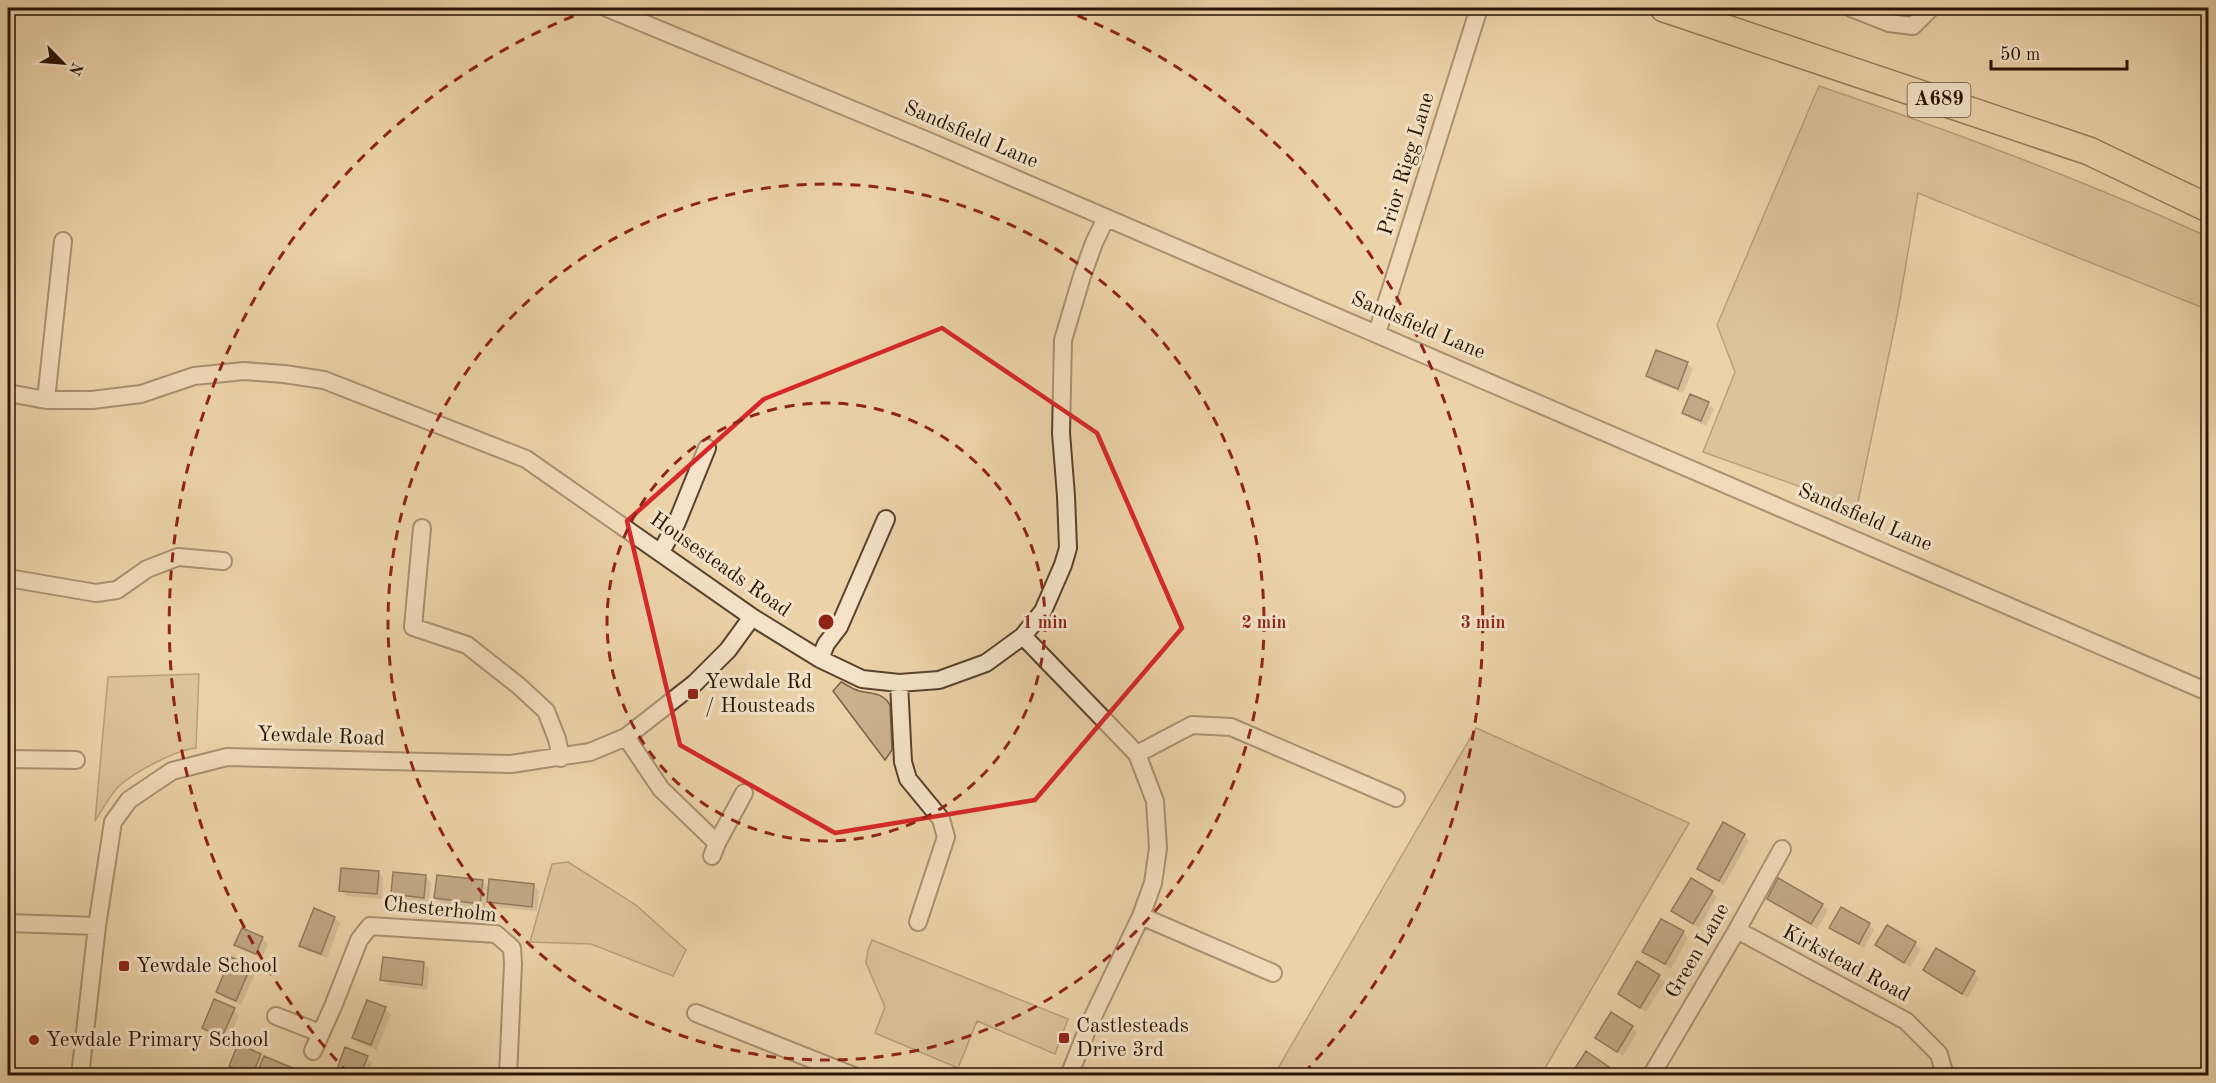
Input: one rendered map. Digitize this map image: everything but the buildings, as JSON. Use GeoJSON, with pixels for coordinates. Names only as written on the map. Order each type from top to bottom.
{"type":"FeatureCollection","features":[{"type":"Feature","properties":{"kind":"highway","name":"A689"},"geometry":{"type":"LineString","coordinates":[[1664,8],[2089,151],[2208,208]]}},
{"type":"Feature","properties":{"kind":"street","name":"Sandsfield Lane"},"geometry":{"type":"LineString","coordinates":[[607,8],[928,141],[2208,692]]}},
{"type":"Feature","properties":{"kind":"street"},"geometry":{"type":"LineString","coordinates":[[1851,8],[1889,23],[1913,26],[1931,8]]}},
{"type":"Feature","properties":{"kind":"street","name":"Prior Rigg Lane"},"geometry":{"type":"LineString","coordinates":[[1377,333],[1478,11]]}},
{"type":"Feature","properties":{"kind":"street","name":"Housesteads Road"},"geometry":{"type":"LineString","coordinates":[[8,393],[46,400],[92,400],[141,394],[194,375],[244,371],[324,380],[526,459],[752,617],[820,659],[862,679],[899,683],[939,680],[986,663],[1023,636],[1043,611],[1058,579],[1068,548],[1061,433],[1063,340],[1082,276],[1106,218]]}},
{"type":"Feature","properties":{"kind":"street"},"geometry":{"type":"LineString","coordinates":[[46,400],[63,241]]}},
{"type":"Feature","properties":{"kind":"street"},"geometry":{"type":"LineString","coordinates":[[661,552],[677,522],[707,448]]}},
{"type":"Feature","properties":{"kind":"street"},"geometry":{"type":"LineString","coordinates":[[820,659],[826,644],[839,627],[886,519]]}},
{"type":"Feature","properties":{"kind":"street"},"geometry":{"type":"LineString","coordinates":[[422,528],[413,627],[467,645],[519,686],[546,711],[558,739],[561,758]]}},
{"type":"Feature","properties":{"kind":"street"},"geometry":{"type":"LineString","coordinates":[[8,578],[96,593],[117,590],[147,569],[178,557],[223,561]]}},
{"type":"Feature","properties":{"kind":"street","name":"Yewdale Road"},"geometry":{"type":"LineString","coordinates":[[80,1076],[97,926],[113,822],[129,800],[172,771],[226,757],[511,764],[590,752],[626,736],[695,683],[728,650],[752,617]]}},
{"type":"Feature","properties":{"kind":"street"},"geometry":{"type":"LineString","coordinates":[[1023,636],[1137,754],[1155,801],[1158,848],[1153,883],[1141,916],[1089,1024],[1069,1076]]}},
{"type":"Feature","properties":{"kind":"street"},"geometry":{"type":"LineString","coordinates":[[899,683],[903,762],[908,779],[941,819],[946,837],[918,922]]}},
{"type":"Feature","properties":{"kind":"street"},"geometry":{"type":"LineString","coordinates":[[1137,754],[1192,725],[1231,727],[1396,798]]}},
{"type":"Feature","properties":{"kind":"street"},"geometry":{"type":"LineString","coordinates":[[626,736],[660,789],[714,849],[744,793]]}},
{"type":"Feature","properties":{"kind":"street"},"geometry":{"type":"LineString","coordinates":[[8,759],[76,760]]}},
{"type":"Feature","properties":{"kind":"street","name":"Green Lane"},"geometry":{"type":"LineString","coordinates":[[1651,1076],[1782,849]]}},
{"type":"Feature","properties":{"kind":"street"},"geometry":{"type":"LineString","coordinates":[[1141,916],[1273,973]]}},
{"type":"Feature","properties":{"kind":"street"},"geometry":{"type":"LineString","coordinates":[[8,923],[97,926]]}},
{"type":"Feature","properties":{"kind":"street","name":"Chesterholm"},"geometry":{"type":"LineString","coordinates":[[313,1051],[359,940],[370,926],[496,934],[512,948],[508,1076]]}},
{"type":"Feature","properties":{"kind":"street","name":"Kirkstead Road"},"geometry":{"type":"LineString","coordinates":[[1737,930],[1906,1022],[1939,1054],[1945,1076]]}},
{"type":"Feature","properties":{"kind":"street"},"geometry":{"type":"LineString","coordinates":[[696,1013],[854,1076]]}},
{"type":"Feature","properties":{"kind":"street"},"geometry":{"type":"LineString","coordinates":[[276,1016],[320,1033]]}},
{"type":"Feature","properties":{"kind":"highlighted area"},"geometry":{"type":"Polygon","coordinates":[[[942,328],[1097,433],[1182,628],[1035,800],[835,833],[680,745],[627,521],[764,399],[942,328]]]}},
{"type":"Feature","properties":{"kind":"shaded area"},"geometry":{"type":"Polygon","coordinates":[[[1819,86],[2016,157],[2113,195],[2208,237],[2208,310],[1918,193],[1898,311],[1857,507],[1703,452],[1735,372],[1717,325],[1819,86]]]}},
{"type":"Feature","properties":{"kind":"shaded area"},"geometry":{"type":"Polygon","coordinates":[[[199,674],[196,748],[167,757],[126,780],[112,794],[95,821],[108,677],[199,674]]]}},
{"type":"Feature","properties":{"kind":"shaded area"},"geometry":{"type":"Polygon","coordinates":[[[841,682],[859,691],[880,696],[890,705],[892,750],[885,760],[833,691],[841,682]]]}},
{"type":"Feature","properties":{"kind":"shaded area"},"geometry":{"type":"Polygon","coordinates":[[[1476,728],[1689,823],[1541,1075],[1274,1075],[1476,728]]]}},
{"type":"Feature","properties":{"kind":"shaded area"},"geometry":{"type":"Polygon","coordinates":[[[568,862],[636,905],[686,950],[673,976],[591,944],[530,942],[552,864],[568,862]]]}},
{"type":"Feature","properties":{"kind":"shaded area"},"geometry":{"type":"Polygon","coordinates":[[[872,940],[1068,1019],[1055,1054],[977,1021],[958,1068],[875,1033],[885,1007],[866,963],[872,940]]]}},
{"type":"Feature","properties":{"kind":"place","name":"Yewdale Rd / Housteads"},"geometry":{"type":"Point","coordinates":[693,694]}},
{"type":"Feature","properties":{"kind":"place","name":"Yewdale School"},"geometry":{"type":"Point","coordinates":[124,966]}},
{"type":"Feature","properties":{"kind":"place","name":"Castlesteads Drive 3rd"},"geometry":{"type":"Point","coordinates":[1064,1038]}},
{"type":"Feature","properties":{"kind":"place","name":"Yewdale Primary School"},"geometry":{"type":"Point","coordinates":[34,1040]}}]}
